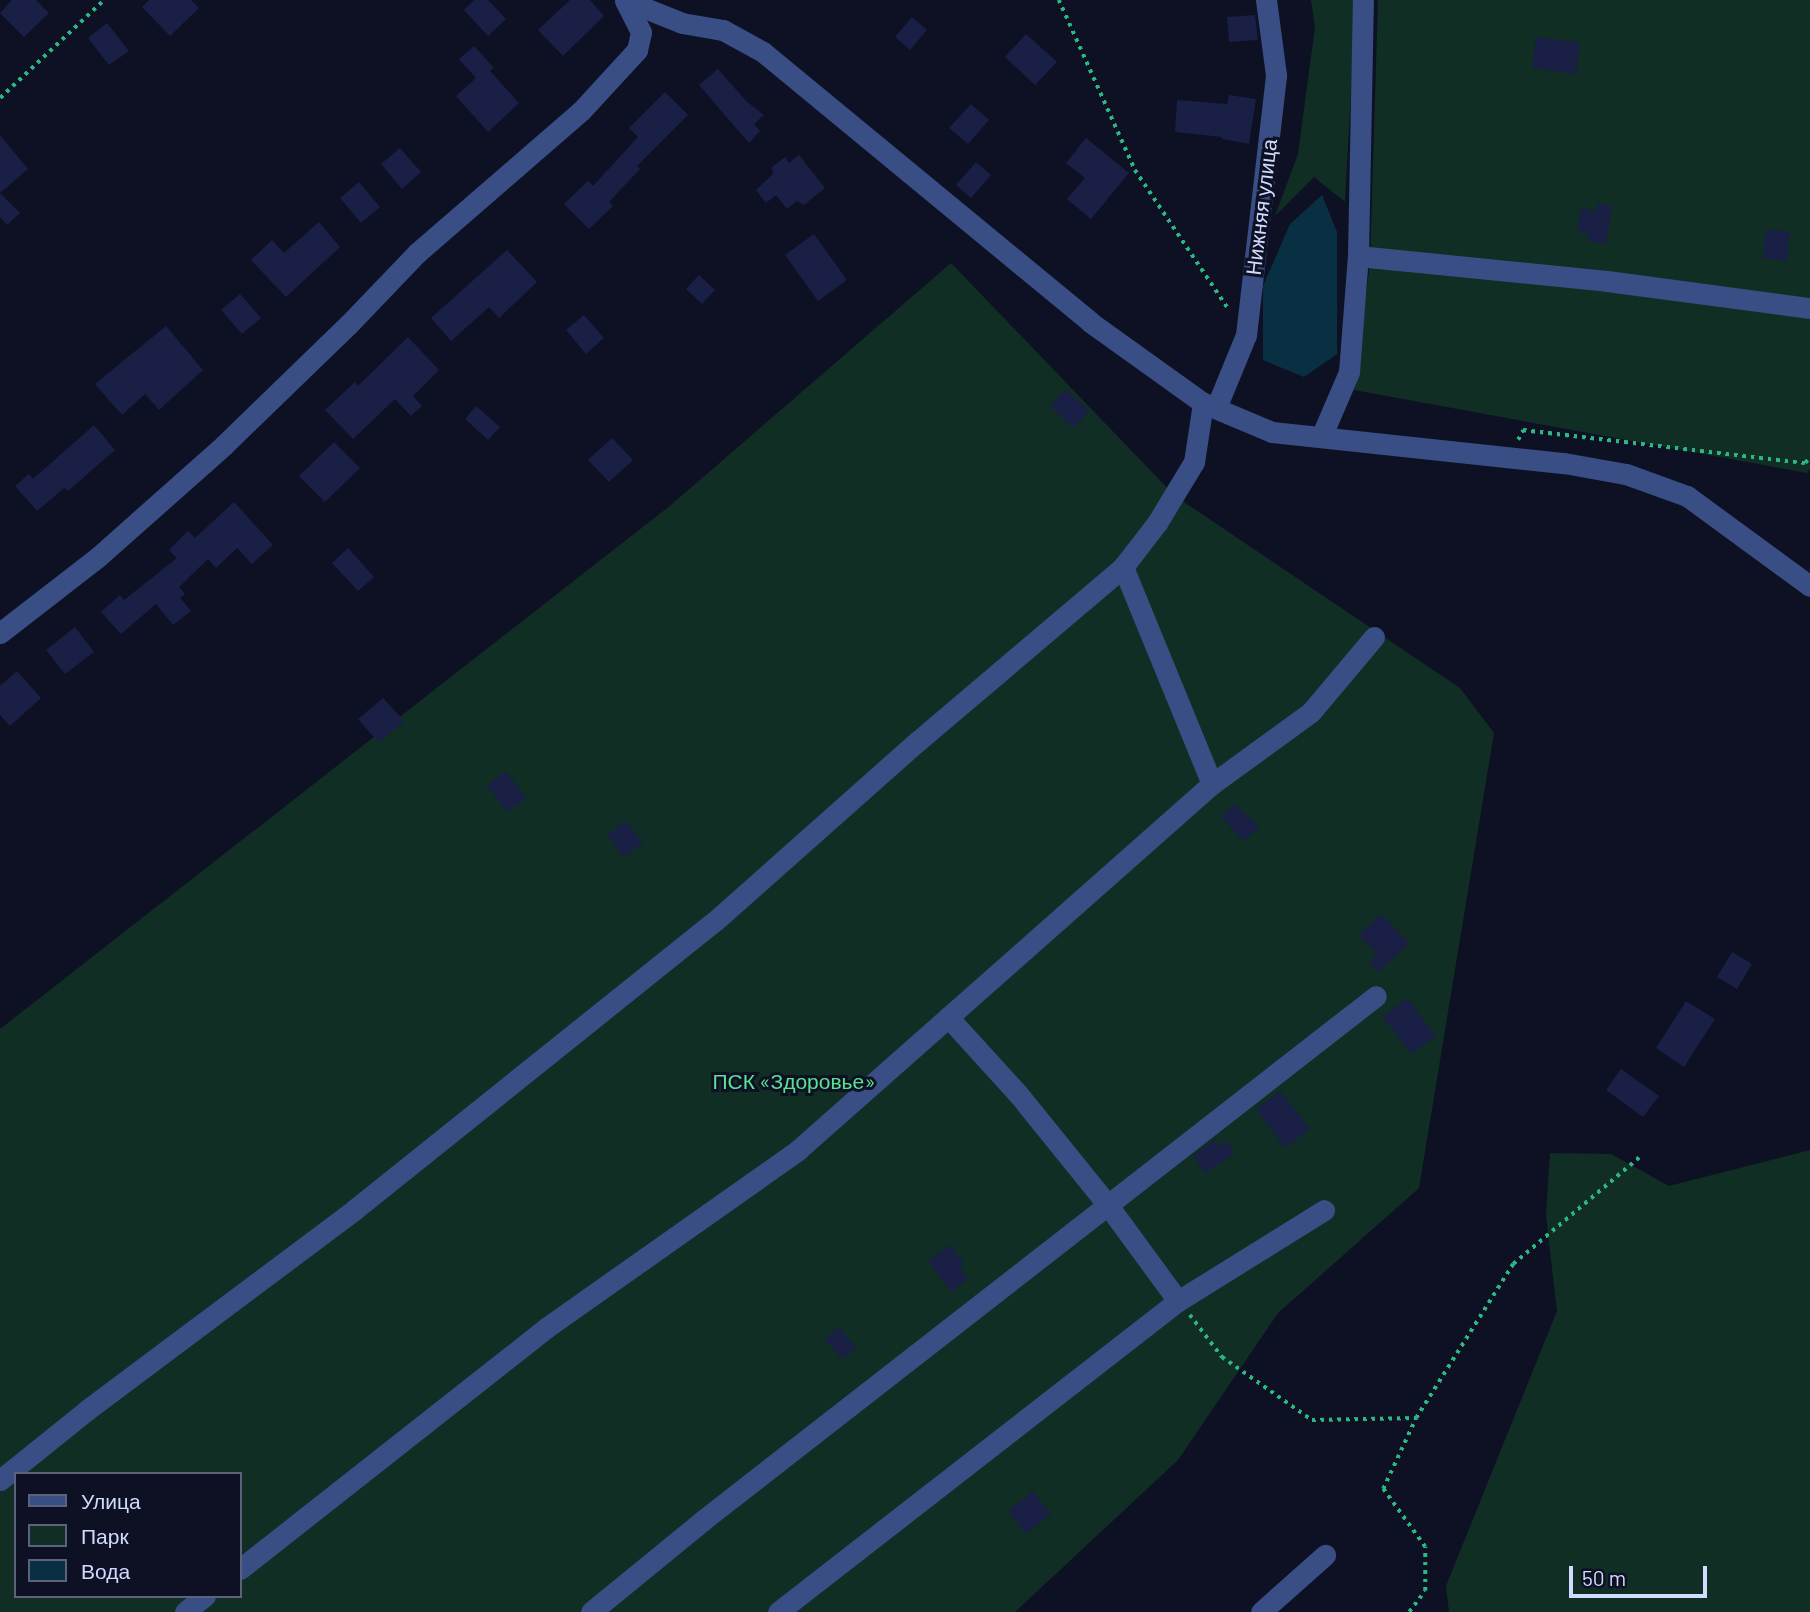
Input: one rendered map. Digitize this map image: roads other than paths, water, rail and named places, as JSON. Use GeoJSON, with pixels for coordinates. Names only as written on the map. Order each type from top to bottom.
{"type":"FeatureCollection","features":[{"type":"Feature","properties":{"kind":"street","name":"Нижняя улица"},"geometry":{"type":"LineString","coordinates":[[0,1480],[87,1410],[354,1210],[715,921],[918,741],[1124,567],[1157,523],[1194,462],[1210,406],[1246,335],[1276,75],[1266,0]]}},
{"type":"Feature","properties":{"kind":"street"},"geometry":{"type":"LineString","coordinates":[[1322,435],[1349,372],[1358,256],[1363,0]]}},
{"type":"Feature","properties":{"kind":"street"},"geometry":{"type":"LineString","coordinates":[[625,1],[682,23],[723,30],[763,52],[1090,322],[1210,406],[1272,432],[1322,435],[1564,463],[1626,474],[1686,496],[1810,586]]}},
{"type":"Feature","properties":{"kind":"street"},"geometry":{"type":"LineString","coordinates":[[0,633],[97,557],[224,445],[348,325],[417,253],[581,111],[637,50],[641,32],[625,1]]}},
{"type":"Feature","properties":{"kind":"street"},"geometry":{"type":"LineString","coordinates":[[1358,256],[1607,281],[1810,308]]}},
{"type":"Feature","properties":{"kind":"street"},"geometry":{"type":"LineString","coordinates":[[1124,567],[1212,784]]}},
{"type":"Feature","properties":{"kind":"street"},"geometry":{"type":"LineString","coordinates":[[242,1567],[546,1328],[798,1150],[1212,784],[1311,712],[1374,637]]}},
{"type":"Feature","properties":{"kind":"street"},"geometry":{"type":"LineString","coordinates":[[591,1612],[702,1521],[1376,996]]}},
{"type":"Feature","properties":{"kind":"street"},"geometry":{"type":"LineString","coordinates":[[948,1017],[1019,1095],[1107,1204],[1178,1301]]}},
{"type":"Feature","properties":{"kind":"street"},"geometry":{"type":"LineString","coordinates":[[778,1612],[1178,1301],[1324,1210]]}},
{"type":"Feature","properties":{"kind":"street"},"geometry":{"type":"LineString","coordinates":[[1261,1612],[1325,1555]]}},
{"type":"Feature","properties":{"kind":"street"},"geometry":{"type":"LineString","coordinates":[[185,1612],[202,1598]]}},
{"type":"Feature","properties":{"kind":"water"},"geometry":{"type":"Polygon","coordinates":[[[1322,195],[1337,232],[1337,354],[1304,377],[1263,360],[1263,286],[1290,224],[1322,195]]]}},
{"type":"Feature","properties":{"kind":"park label","name":"ПСК «Здоровье»"},"geometry":{"type":"Point","coordinates":[794,1081]}}]}
